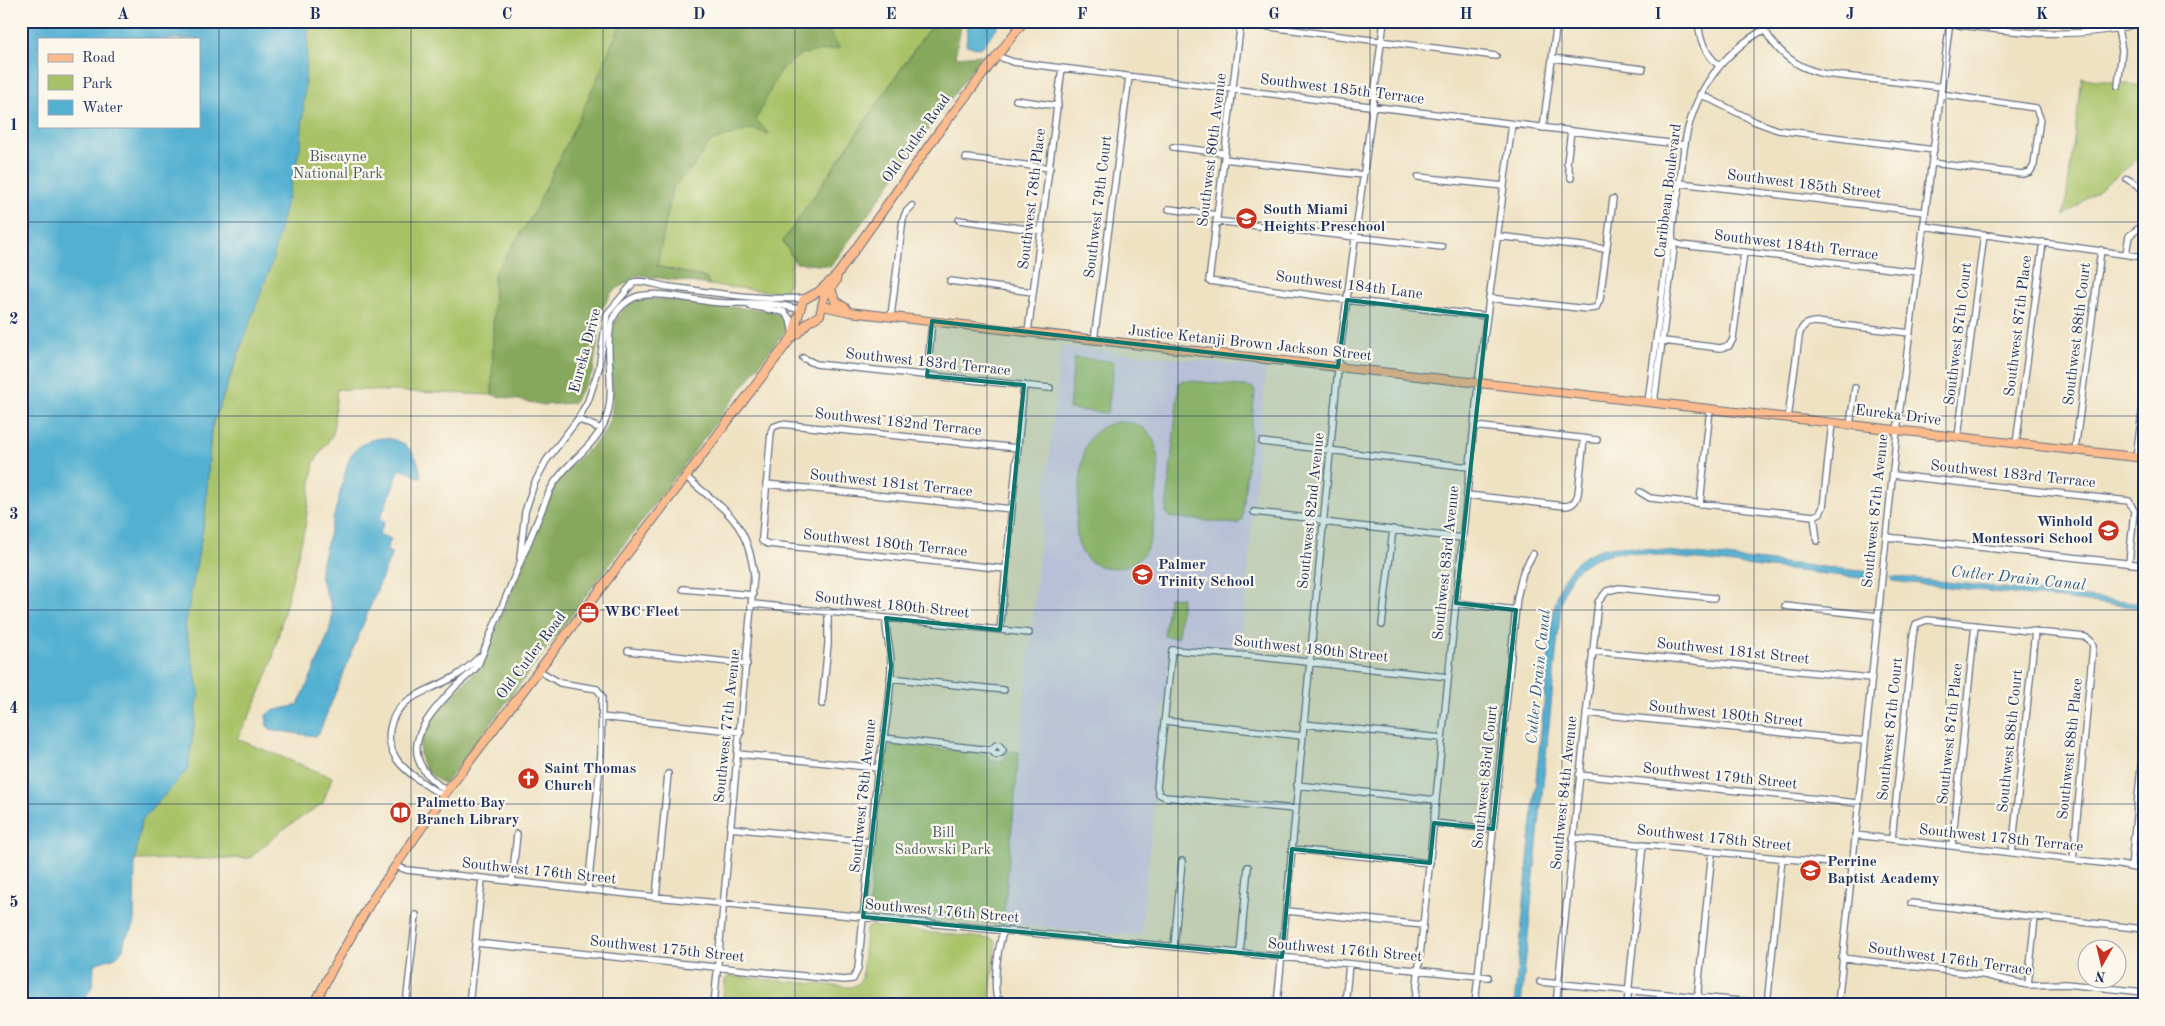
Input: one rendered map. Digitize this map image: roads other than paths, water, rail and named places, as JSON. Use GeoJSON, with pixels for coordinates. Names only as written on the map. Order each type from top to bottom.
{"type":"FeatureCollection","features":[{"type":"Feature","properties":{"kind":"main road","name":"Old Cutler Road"},"geometry":{"type":"LineString","coordinates":[[823,305],[824,297],[837,275],[940,130],[1024,21]]}},
{"type":"Feature","properties":{"kind":"main road","name":"Old Cutler Road"},"geometry":{"type":"LineString","coordinates":[[807,297],[837,275]]}},
{"type":"Feature","properties":{"kind":"main road"},"geometry":{"type":"LineString","coordinates":[[831,288],[835,301],[849,312]]}},
{"type":"Feature","properties":{"kind":"main road"},"geometry":{"type":"LineString","coordinates":[[807,297],[816,298],[823,305],[822,312],[816,317],[808,317],[801,310],[800,304],[807,297]]}},
{"type":"Feature","properties":{"kind":"main road","name":"Justice Ketanji Brown Jackson Street"},"geometry":{"type":"LineString","coordinates":[[823,305],[849,312],[1651,402]]}},
{"type":"Feature","properties":{"kind":"main road","name":"Old Cutler Road"},"geometry":{"type":"LineString","coordinates":[[315,1005],[347,942],[395,866],[446,793],[792,334],[801,310]]}},
{"type":"Feature","properties":{"kind":"main road","name":"Justice Ketanji Brown Jackson Street"},"geometry":{"type":"LineString","coordinates":[[816,317],[849,312]]}},
{"type":"Feature","properties":{"kind":"main road","name":"Old Cutler Road"},"geometry":{"type":"LineString","coordinates":[[792,334],[816,317]]}},
{"type":"Feature","properties":{"kind":"main road","name":"Eureka Drive"},"geometry":{"type":"LineString","coordinates":[[1651,402],[2140,458]]}},
{"type":"Feature","properties":{"kind":"street"},"geometry":{"type":"LineString","coordinates":[[1222,21],[1496,56]]}},
{"type":"Feature","properties":{"kind":"street","name":"Southwest 82nd Avenue"},"geometry":{"type":"LineString","coordinates":[[1277,1005],[1339,367],[1384,21]]}},
{"type":"Feature","properties":{"kind":"street"},"geometry":{"type":"LineString","coordinates":[[1543,128],[1557,21]]}},
{"type":"Feature","properties":{"kind":"street"},"geometry":{"type":"LineString","coordinates":[[1699,21],[1700,35],[1705,48],[1719,66]]}},
{"type":"Feature","properties":{"kind":"street"},"geometry":{"type":"LineString","coordinates":[[1760,21],[1772,43],[1786,56],[1812,71],[1942,88]]}},
{"type":"Feature","properties":{"kind":"street","name":"Caribbean Boulevard"},"geometry":{"type":"LineString","coordinates":[[1651,402],[1668,248],[1672,242],[1690,119],[1700,94],[1719,66],[1740,46],[1782,21]]}},
{"type":"Feature","properties":{"kind":"street"},"geometry":{"type":"LineString","coordinates":[[1928,21],[2049,34],[2086,33],[2118,29],[2144,22]]}},
{"type":"Feature","properties":{"kind":"street","name":"Southwest 80th Avenue"},"geometry":{"type":"LineString","coordinates":[[1209,281],[1241,22]]}},
{"type":"Feature","properties":{"kind":"street","name":"Southwest 87th Avenue"},"geometry":{"type":"LineString","coordinates":[[1838,1005],[1897,430],[1950,23]]}},
{"type":"Feature","properties":{"kind":"street"},"geometry":{"type":"LineString","coordinates":[[2118,29],[2122,50],[2118,86]]}},
{"type":"Feature","properties":{"kind":"street","name":"Southwest 185th Terrace"},"geometry":{"type":"LineString","coordinates":[[997,56],[1013,62],[1685,145]]}},
{"type":"Feature","properties":{"kind":"street"},"geometry":{"type":"LineString","coordinates":[[1552,58],[1643,69]]}},
{"type":"Feature","properties":{"kind":"street","name":"Southwest 78th Place"},"geometry":{"type":"LineString","coordinates":[[1028,332],[1062,68]]}},
{"type":"Feature","properties":{"kind":"street","name":"Southwest 79th Court"},"geometry":{"type":"LineString","coordinates":[[1094,340],[1129,77]]}},
{"type":"Feature","properties":{"kind":"street"},"geometry":{"type":"LineString","coordinates":[[1700,94],[1756,122],[1778,130],[1934,150]]}},
{"type":"Feature","properties":{"kind":"street"},"geometry":{"type":"LineString","coordinates":[[1932,162],[2022,174],[2030,172],[2034,165],[2037,146],[2040,118],[2038,110],[2031,106],[1941,94]]}},
{"type":"Feature","properties":{"kind":"street"},"geometry":{"type":"LineString","coordinates":[[1016,100],[1058,106]]}},
{"type":"Feature","properties":{"kind":"street","name":"Southwest 83rd Avenue"},"geometry":{"type":"LineString","coordinates":[[1415,1005],[1478,383],[1512,124]]}},
{"type":"Feature","properties":{"kind":"street"},"geometry":{"type":"LineString","coordinates":[[1571,178],[1567,163],[1572,131]]}},
{"type":"Feature","properties":{"kind":"street"},"geometry":{"type":"LineString","coordinates":[[1173,147],[1363,175]]}},
{"type":"Feature","properties":{"kind":"street"},"geometry":{"type":"LineString","coordinates":[[966,158],[1050,168]]}},
{"type":"Feature","properties":{"kind":"street"},"geometry":{"type":"LineString","coordinates":[[1418,177],[1504,186]]}},
{"type":"Feature","properties":{"kind":"street"},"geometry":{"type":"LineString","coordinates":[[2127,179],[2138,185],[2144,193]]}},
{"type":"Feature","properties":{"kind":"street","name":"Southwest 185th Street"},"geometry":{"type":"LineString","coordinates":[[1680,182],[1925,212]]}},
{"type":"Feature","properties":{"kind":"street"},"geometry":{"type":"LineString","coordinates":[[1489,298],[1587,309],[1596,308],[1600,300],[1613,199]]}},
{"type":"Feature","properties":{"kind":"street"},"geometry":{"type":"LineString","coordinates":[[891,316],[903,219],[906,212],[912,206]]}},
{"type":"Feature","properties":{"kind":"street"},"geometry":{"type":"LineString","coordinates":[[1169,209],[1216,218],[1442,247]]}},
{"type":"Feature","properties":{"kind":"street"},"geometry":{"type":"LineString","coordinates":[[959,220],[1042,230]]}},
{"type":"Feature","properties":{"kind":"street"},"geometry":{"type":"LineString","coordinates":[[2126,253],[2129,236],[2144,224]]}},
{"type":"Feature","properties":{"kind":"street"},"geometry":{"type":"LineString","coordinates":[[1924,226],[2144,257]]}},
{"type":"Feature","properties":{"kind":"street","name":"Southwest 87th Court"},"geometry":{"type":"LineString","coordinates":[[1958,437],[1984,234]]}},
{"type":"Feature","properties":{"kind":"street"},"geometry":{"type":"LineString","coordinates":[[1497,236],[1607,249]]}},
{"type":"Feature","properties":{"kind":"street","name":"Southwest 184th Terrace"},"geometry":{"type":"LineString","coordinates":[[1672,242],[1918,272]]}},
{"type":"Feature","properties":{"kind":"street","name":"Southwest 87th Place"},"geometry":{"type":"LineString","coordinates":[[2016,444],[2043,242]]}},
{"type":"Feature","properties":{"kind":"street","name":"Southwest 88th Court"},"geometry":{"type":"LineString","coordinates":[[2075,450],[2101,250]]}},
{"type":"Feature","properties":{"kind":"street"},"geometry":{"type":"LineString","coordinates":[[1659,341],[1720,348],[1729,346],[1733,339],[1744,252]]}},
{"type":"Feature","properties":{"kind":"street","name":"Eureka Drive"},"geometry":{"type":"LineString","coordinates":[[520,560],[527,502],[537,477],[551,453],[578,419],[590,396],[598,372],[602,353],[604,325],[608,312],[634,282],[640,281],[668,287],[786,299],[807,297]]}},
{"type":"Feature","properties":{"kind":"street","name":"Southwest 184th Lane"},"geometry":{"type":"LineString","coordinates":[[1209,281],[1347,300],[1487,316]]}},
{"type":"Feature","properties":{"kind":"street"},"geometry":{"type":"LineString","coordinates":[[950,282],[1033,292]]}},
{"type":"Feature","properties":{"kind":"street"},"geometry":{"type":"LineString","coordinates":[[629,290],[635,298],[658,296],[781,310],[789,316],[792,334]]}},
{"type":"Feature","properties":{"kind":"street","name":"Eureka Drive"},"geometry":{"type":"LineString","coordinates":[[419,763],[417,744],[425,722],[434,709],[476,668],[520,560],[557,477],[591,443],[601,429],[610,402],[611,328],[615,316],[623,305],[635,298]]}},
{"type":"Feature","properties":{"kind":"street"},"geometry":{"type":"LineString","coordinates":[[731,303],[771,304],[801,310]]}},
{"type":"Feature","properties":{"kind":"street"},"geometry":{"type":"LineString","coordinates":[[608,312],[615,316]]}},
{"type":"Feature","properties":{"kind":"street"},"geometry":{"type":"LineString","coordinates":[[927,376],[932,321]]}},
{"type":"Feature","properties":{"kind":"street"},"geometry":{"type":"LineString","coordinates":[[1788,418],[1799,337],[1803,325],[1808,322],[1816,322],[1910,333]]}},
{"type":"Feature","properties":{"kind":"street"},"geometry":{"type":"LineString","coordinates":[[602,353],[610,354]]}},
{"type":"Feature","properties":{"kind":"street","name":"Southwest 183rd Terrace"},"geometry":{"type":"LineString","coordinates":[[803,358],[816,364],[1050,388]]}},
{"type":"Feature","properties":{"kind":"street"},"geometry":{"type":"LineString","coordinates":[[598,372],[610,374]]}},
{"type":"Feature","properties":{"kind":"street"},"geometry":{"type":"LineString","coordinates":[[1000,630],[1024,386]]}},
{"type":"Feature","properties":{"kind":"street"},"geometry":{"type":"LineString","coordinates":[[1850,425],[1855,388]]}},
{"type":"Feature","properties":{"kind":"street"},"geometry":{"type":"LineString","coordinates":[[2140,458],[2144,399]]}},
{"type":"Feature","properties":{"kind":"street"},"geometry":{"type":"LineString","coordinates":[[1700,504],[1710,409]]}},
{"type":"Feature","properties":{"kind":"street"},"geometry":{"type":"LineString","coordinates":[[578,419],[601,429]]}},
{"type":"Feature","properties":{"kind":"street"},"geometry":{"type":"LineString","coordinates":[[1640,492],[1650,498],[1814,516],[1820,513],[1823,507],[1832,423]]}},
{"type":"Feature","properties":{"kind":"street","name":"Southwest 182nd Terrace"},"geometry":{"type":"LineString","coordinates":[[766,484],[771,432],[775,425],[784,424],[1018,448]]}},
{"type":"Feature","properties":{"kind":"street"},"geometry":{"type":"LineString","coordinates":[[1474,426],[1597,440]]}},
{"type":"Feature","properties":{"kind":"street"},"geometry":{"type":"LineString","coordinates":[[1467,495],[1565,506],[1574,504],[1578,494],[1584,439]]}},
{"type":"Feature","properties":{"kind":"street"},"geometry":{"type":"LineString","coordinates":[[1262,442],[1469,467]]}},
{"type":"Feature","properties":{"kind":"street","name":"Southwest 183rd Terrace"},"geometry":{"type":"LineString","coordinates":[[1892,475],[2122,500],[2131,503],[2134,511],[2129,563]]}},
{"type":"Feature","properties":{"kind":"street","name":"Southwest 77th Avenue"},"geometry":{"type":"LineString","coordinates":[[685,476],[724,508],[742,531],[752,562],[753,604],[714,1005]]}},
{"type":"Feature","properties":{"kind":"street","name":"Southwest 181st Terrace"},"geometry":{"type":"LineString","coordinates":[[766,484],[1012,509]]}},
{"type":"Feature","properties":{"kind":"street","name":"Southwest 180th Terrace"},"geometry":{"type":"LineString","coordinates":[[766,484],[762,541],[770,545],[1006,569]]}},
{"type":"Feature","properties":{"kind":"street"},"geometry":{"type":"LineString","coordinates":[[1254,512],[1462,538]]}},
{"type":"Feature","properties":{"kind":"street"},"geometry":{"type":"LineString","coordinates":[[1814,516],[1817,541]]}},
{"type":"Feature","properties":{"kind":"street"},"geometry":{"type":"LineString","coordinates":[[1382,625],[1393,530]]}},
{"type":"Feature","properties":{"kind":"street"},"geometry":{"type":"LineString","coordinates":[[523,532],[531,535]]}},
{"type":"Feature","properties":{"kind":"street"},"geometry":{"type":"LineString","coordinates":[[1886,537],[2144,565]]}},
{"type":"Feature","properties":{"kind":"street","name":"Southwest 83rd Court"},"geometry":{"type":"LineString","coordinates":[[1476,1005],[1516,610],[1523,572],[1533,554]]}},
{"type":"Feature","properties":{"kind":"street"},"geometry":{"type":"LineString","coordinates":[[683,588],[753,595]]}},
{"type":"Feature","properties":{"kind":"street","name":"Southwest 84th Avenue"},"geometry":{"type":"LineString","coordinates":[[1556,1005],[1598,602],[1610,590],[1630,588],[1714,598]]}},
{"type":"Feature","properties":{"kind":"street"},"geometry":{"type":"LineString","coordinates":[[1456,603],[1516,610]]}},
{"type":"Feature","properties":{"kind":"street","name":"Southwest 180th Street"},"geometry":{"type":"LineString","coordinates":[[753,604],[1030,633]]}},
{"type":"Feature","properties":{"kind":"street"},"geometry":{"type":"LineString","coordinates":[[1785,606],[1878,616]]}},
{"type":"Feature","properties":{"kind":"street"},"geometry":{"type":"LineString","coordinates":[[822,704],[828,644],[828,611]]}},
{"type":"Feature","properties":{"kind":"street","name":"Southwest 78th Avenue"},"geometry":{"type":"LineString","coordinates":[[855,977],[858,969],[878,768],[884,738],[890,678],[891,661],[886,631],[886,618]]}},
{"type":"Feature","properties":{"kind":"street","name":"Southwest 87th Court"},"geometry":{"type":"LineString","coordinates":[[1892,839],[1913,636],[1917,623],[1927,620],[1975,625]]}},
{"type":"Feature","properties":{"kind":"street"},"geometry":{"type":"LineString","coordinates":[[1975,625],[2035,632]]}},
{"type":"Feature","properties":{"kind":"street","name":"Southwest 87th Place"},"geometry":{"type":"LineString","coordinates":[[1952,846],[1975,625]]}},
{"type":"Feature","properties":{"kind":"street","name":"Southwest 88th Court"},"geometry":{"type":"LineString","coordinates":[[2012,853],[2035,632]]}},
{"type":"Feature","properties":{"kind":"street","name":"Southwest 88th Place"},"geometry":{"type":"LineString","coordinates":[[2035,632],[2082,637],[2092,641],[2093,652],[2073,860]]}},
{"type":"Feature","properties":{"kind":"street","name":"Southwest 180th Street"},"geometry":{"type":"LineString","coordinates":[[1165,721],[1172,650],[1448,677]]}},
{"type":"Feature","properties":{"kind":"street"},"geometry":{"type":"LineString","coordinates":[[628,651],[747,664]]}},
{"type":"Feature","properties":{"kind":"street","name":"Southwest 181st Street"},"geometry":{"type":"LineString","coordinates":[[1592,651],[1871,678]]}},
{"type":"Feature","properties":{"kind":"street","name":"Eureka Drive"},"geometry":{"type":"LineString","coordinates":[[446,793],[421,780],[398,762],[392,750],[389,733],[393,718],[407,700],[458,675],[481,655]]}},
{"type":"Feature","properties":{"kind":"street"},"geometry":{"type":"LineString","coordinates":[[538,670],[557,682],[599,690],[602,699],[601,754],[588,890]]}},
{"type":"Feature","properties":{"kind":"street"},"geometry":{"type":"LineString","coordinates":[[458,675],[464,680]]}},
{"type":"Feature","properties":{"kind":"street"},"geometry":{"type":"LineString","coordinates":[[890,678],[1004,690]]}},
{"type":"Feature","properties":{"kind":"street","name":"Southwest 180th Street"},"geometry":{"type":"LineString","coordinates":[[1586,713],[1865,741]]}},
{"type":"Feature","properties":{"kind":"street"},"geometry":{"type":"LineString","coordinates":[[601,717],[741,732]]}},
{"type":"Feature","properties":{"kind":"street"},"geometry":{"type":"LineString","coordinates":[[1295,809],[1165,797],[1159,794],[1157,787],[1165,721],[1302,736]]}},
{"type":"Feature","properties":{"kind":"street"},"geometry":{"type":"LineString","coordinates":[[1303,724],[1442,738]]}},
{"type":"Feature","properties":{"kind":"street"},"geometry":{"type":"LineString","coordinates":[[2131,867],[2144,737]]}},
{"type":"Feature","properties":{"kind":"street"},"geometry":{"type":"LineString","coordinates":[[884,738],[991,750]]}},
{"type":"Feature","properties":{"kind":"street"},"geometry":{"type":"LineString","coordinates":[[738,754],[878,768]]}},
{"type":"Feature","properties":{"kind":"street"},"geometry":{"type":"LineString","coordinates":[[411,773],[419,763],[426,774],[446,793]]}},
{"type":"Feature","properties":{"kind":"street"},"geometry":{"type":"LineString","coordinates":[[421,780],[426,774]]}},
{"type":"Feature","properties":{"kind":"street"},"geometry":{"type":"LineString","coordinates":[[656,897],[668,774]]}},
{"type":"Feature","properties":{"kind":"street","name":"Southwest 179th Street"},"geometry":{"type":"LineString","coordinates":[[1579,775],[1858,803]]}},
{"type":"Feature","properties":{"kind":"street"},"geometry":{"type":"LineString","coordinates":[[1297,785],[1436,800]]}},
{"type":"Feature","properties":{"kind":"street"},"geometry":{"type":"LineString","coordinates":[[1434,823],[1493,829]]}},
{"type":"Feature","properties":{"kind":"street"},"geometry":{"type":"LineString","coordinates":[[730,828],[871,842]]}},
{"type":"Feature","properties":{"kind":"street"},"geometry":{"type":"LineString","coordinates":[[512,882],[517,834]]}},
{"type":"Feature","properties":{"kind":"street","name":"Southwest 178th Terrace"},"geometry":{"type":"LineString","coordinates":[[1855,835],[2144,870]]}},
{"type":"Feature","properties":{"kind":"street","name":"Southwest 178th Street"},"geometry":{"type":"LineString","coordinates":[[1573,838],[1852,865]]}},
{"type":"Feature","properties":{"kind":"street"},"geometry":{"type":"LineString","coordinates":[[1627,1005],[1642,844]]}},
{"type":"Feature","properties":{"kind":"street"},"geometry":{"type":"LineString","coordinates":[[1292,849],[1430,863]]}},
{"type":"Feature","properties":{"kind":"street"},"geometry":{"type":"LineString","coordinates":[[1699,1005],[1698,990],[1712,851]]}},
{"type":"Feature","properties":{"kind":"street"},"geometry":{"type":"LineString","coordinates":[[1767,1004],[1782,858]]}},
{"type":"Feature","properties":{"kind":"street"},"geometry":{"type":"LineString","coordinates":[[1174,947],[1182,861]]}},
{"type":"Feature","properties":{"kind":"street","name":"Southwest 176th Street"},"geometry":{"type":"LineString","coordinates":[[395,866],[408,870],[482,879],[724,904],[1488,977]]}},
{"type":"Feature","properties":{"kind":"street"},"geometry":{"type":"LineString","coordinates":[[1240,953],[1248,867]]}},
{"type":"Feature","properties":{"kind":"street"},"geometry":{"type":"LineString","coordinates":[[469,1005],[482,879]]}},
{"type":"Feature","properties":{"kind":"street"},"geometry":{"type":"LineString","coordinates":[[1911,903],[2144,929]]}},
{"type":"Feature","properties":{"kind":"street"},"geometry":{"type":"LineString","coordinates":[[1286,911],[1423,925]]}},
{"type":"Feature","properties":{"kind":"street"},"geometry":{"type":"LineString","coordinates":[[406,1005],[416,915]]}},
{"type":"Feature","properties":{"kind":"street"},"geometry":{"type":"LineString","coordinates":[[2028,984],[2035,917]]}},
{"type":"Feature","properties":{"kind":"street"},"geometry":{"type":"LineString","coordinates":[[1004,931],[1000,939],[997,998],[1004,1001],[1045,1005]]}},
{"type":"Feature","properties":{"kind":"street","name":"Southwest 175th Street"},"geometry":{"type":"LineString","coordinates":[[476,943],[844,980],[851,980],[855,977]]}},
{"type":"Feature","properties":{"kind":"street","name":"Southwest 176th Terrace"},"geometry":{"type":"LineString","coordinates":[[1842,958],[1984,974],[2028,984],[2066,984],[2144,992]]}},
{"type":"Feature","properties":{"kind":"street"},"geometry":{"type":"LineString","coordinates":[[1345,1005],[1349,964]]}},
{"type":"Feature","properties":{"kind":"street"},"geometry":{"type":"LineString","coordinates":[[1540,982],[1782,1005]]}},
{"type":"Feature","properties":{"kind":"water"},"geometry":{"type":"Polygon","coordinates":[[[21,21],[309,21],[301,143],[272,262],[211,429],[205,517],[185,626],[199,692],[188,769],[141,821],[135,860],[134,920],[132,930],[125,938],[123,949],[116,957],[94,964],[93,985],[81,1005],[21,1005],[21,21]]]}},
{"type":"Feature","properties":{"kind":"water"},"geometry":{"type":"Polygon","coordinates":[[[968,21],[1002,21],[983,46],[978,48],[966,45],[968,21]]]}},
{"type":"Feature","properties":{"kind":"water"},"geometry":{"type":"Polygon","coordinates":[[[385,438],[400,442],[411,451],[418,463],[421,478],[400,469],[380,519],[385,521],[379,534],[391,539],[386,551],[392,553],[319,733],[315,736],[272,730],[267,726],[266,715],[272,711],[298,705],[328,634],[332,614],[330,603],[321,581],[320,569],[348,462],[358,447],[373,439],[385,438]]]}},
{"type":"Feature","properties":{"kind":"water","name":"Cutler Drain Canal"},"geometry":{"type":"Polygon","coordinates":[[[1617,546],[1872,572],[1870,579],[1626,552],[1602,556],[1583,565],[1575,572],[1564,592],[1561,605],[1521,1005],[1514,1005],[1553,616],[1556,602],[1563,581],[1573,566],[1592,552],[1617,546]]]}},
{"type":"Feature","properties":{"kind":"water","name":"Cutler Drain Canal"},"geometry":{"type":"Polygon","coordinates":[[[1891,576],[2144,603],[2144,608],[1892,581],[1891,576]]]}},
{"type":"Feature","properties":{"kind":"place","name":"South Miami Heights Preschool"},"geometry":{"type":"Point","coordinates":[1247,219]}},
{"type":"Feature","properties":{"kind":"place","name":"Winhold Montessori School"},"geometry":{"type":"Point","coordinates":[2109,531]}},
{"type":"Feature","properties":{"kind":"place","name":"Palmer Trinity School"},"geometry":{"type":"Point","coordinates":[1142,574]}},
{"type":"Feature","properties":{"kind":"place","name":"WBC Fleet"},"geometry":{"type":"Point","coordinates":[588,612]}},
{"type":"Feature","properties":{"kind":"place","name":"Saint Thomas Church"},"geometry":{"type":"Point","coordinates":[528,778]}},
{"type":"Feature","properties":{"kind":"place","name":"Palmetto Bay Branch Library"},"geometry":{"type":"Point","coordinates":[400,812]}},
{"type":"Feature","properties":{"kind":"place","name":"Perrine Baptist Academy"},"geometry":{"type":"Point","coordinates":[1811,871]}},
{"type":"Feature","properties":{"kind":"park label","name":"Biscayne National Park"},"geometry":{"type":"Point","coordinates":[338,166]}},
{"type":"Feature","properties":{"kind":"park label","name":"Bill Sadowski Park"},"geometry":{"type":"Point","coordinates":[943,842]}}]}
